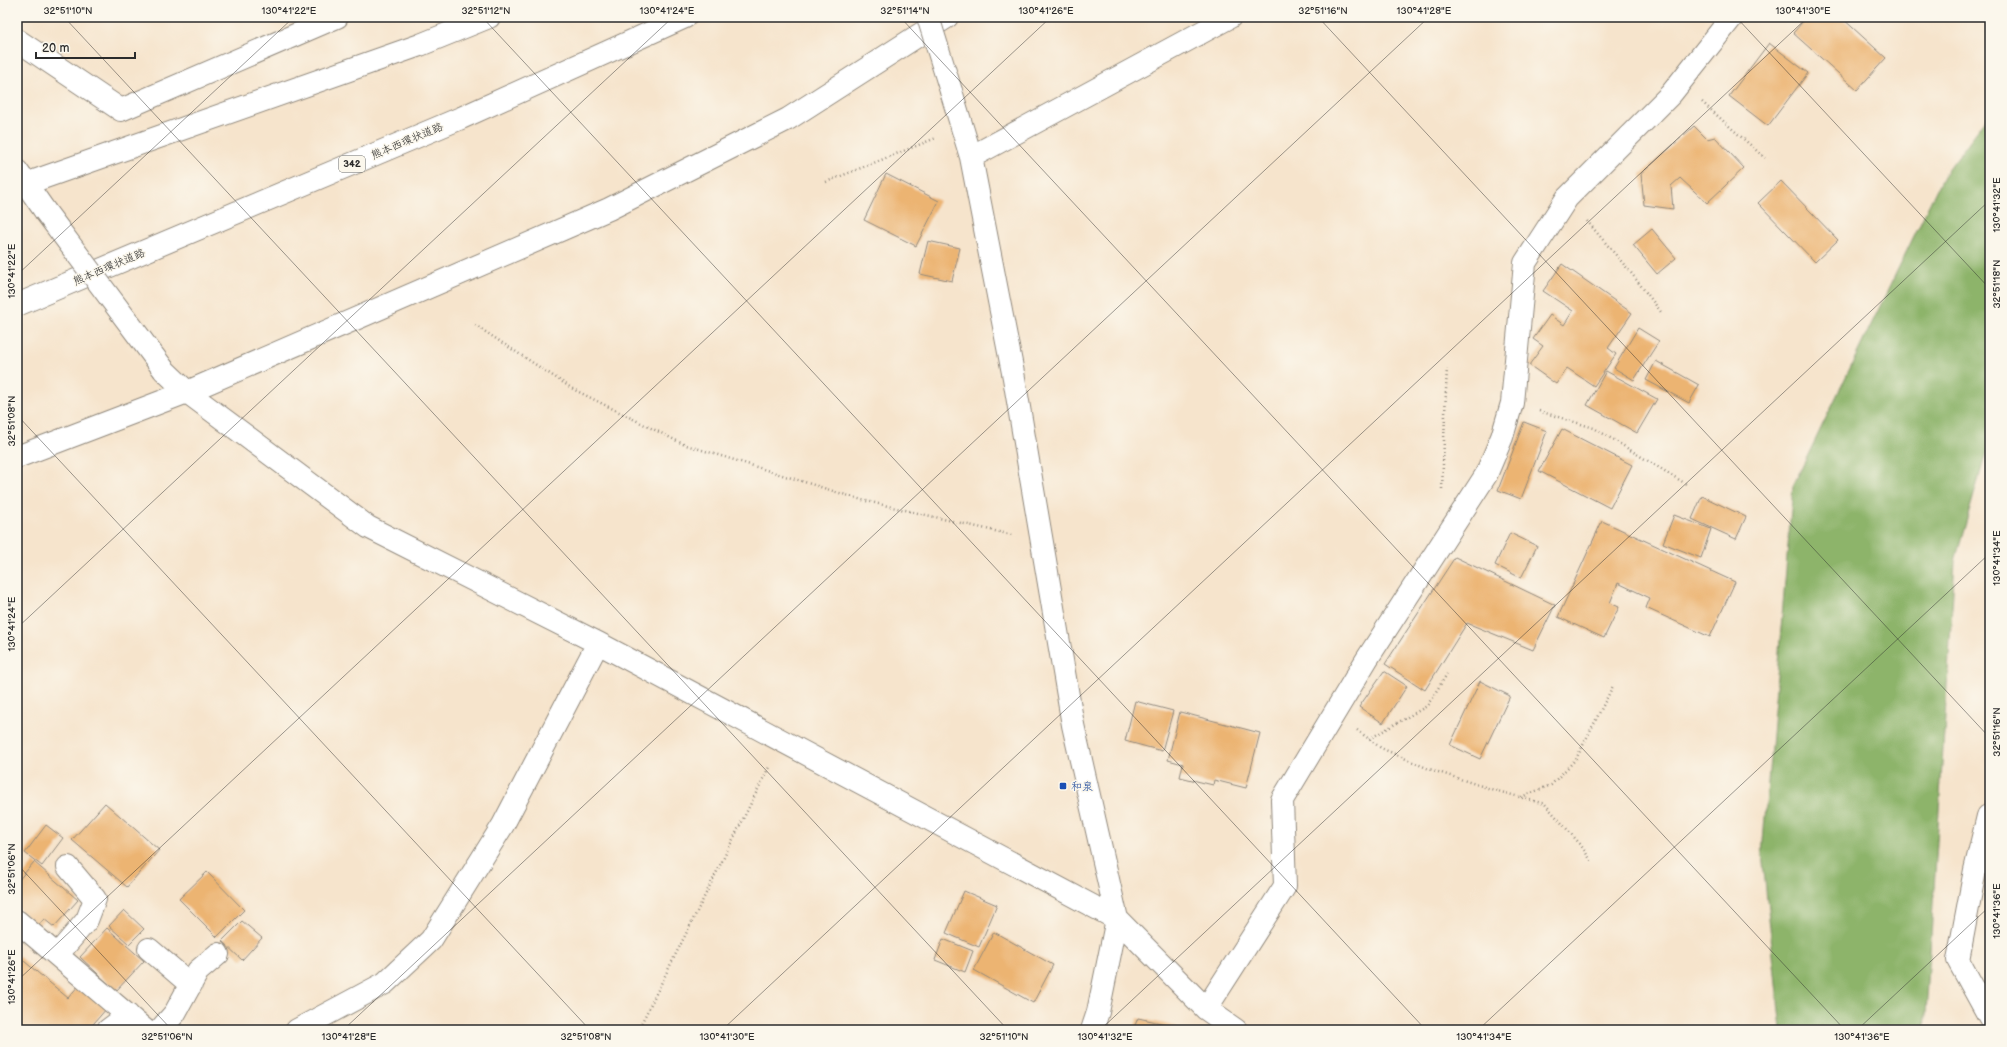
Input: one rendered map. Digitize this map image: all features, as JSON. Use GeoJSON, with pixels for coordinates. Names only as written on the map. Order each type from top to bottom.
{"type":"FeatureCollection","features":[{"type":"Feature","properties":{"kind":"main road"},"geometry":{"type":"LineString","coordinates":[[489,17],[420,46],[20,180],[164,370],[187,392],[368,527],[598,643],[1117,919],[1206,1009],[1236,1030]]}},
{"type":"Feature","properties":{"kind":"main road","name":"熊本西環状道路"},"geometry":{"type":"LineString","coordinates":[[17,305],[461,118],[684,17]]}},
{"type":"Feature","properties":{"kind":"main road"},"geometry":{"type":"LineString","coordinates":[[928,17],[971,157],[1014,378],[1073,726],[1117,919],[1098,1012],[1092,1030]]}},
{"type":"Feature","properties":{"kind":"main road"},"geometry":{"type":"LineString","coordinates":[[17,457],[187,392],[609,209],[788,119],[947,17]]}},
{"type":"Feature","properties":{"kind":"main road"},"geometry":{"type":"LineString","coordinates":[[971,157],[1230,17]]}},
{"type":"Feature","properties":{"kind":"main road"},"geometry":{"type":"LineString","coordinates":[[1206,1009],[1285,886],[1282,800],[1334,714],[1486,475],[1502,437],[1512,403],[1525,263],[1567,198],[1671,94],[1732,17]]}},
{"type":"Feature","properties":{"kind":"main road"},"geometry":{"type":"LineString","coordinates":[[17,40],[121,110],[331,18]]}},
{"type":"Feature","properties":{"kind":"main road"},"geometry":{"type":"LineString","coordinates":[[297,1030],[385,984],[431,940],[503,826],[598,643]]}},
{"type":"Feature","properties":{"kind":"main road"},"geometry":{"type":"LineString","coordinates":[[1990,816],[1988,816],[1975,870],[1958,960],[1990,1018]]}},
{"type":"Feature","properties":{"kind":"main road"},"geometry":{"type":"LineString","coordinates":[[58,954],[87,920],[95,899],[68,867]]}},
{"type":"Feature","properties":{"kind":"main road"},"geometry":{"type":"LineString","coordinates":[[17,921],[58,954],[145,1030]]}},
{"type":"Feature","properties":{"kind":"main road"},"geometry":{"type":"LineString","coordinates":[[149,949],[190,985]]}},
{"type":"Feature","properties":{"kind":"main road"},"geometry":{"type":"LineString","coordinates":[[160,1030],[175,1013],[198,971],[218,954]]}},
{"type":"Feature","properties":{"kind":"main road"},"geometry":{"type":"LineString","coordinates":[[108,1030],[128,1015]]}},
{"type":"Feature","properties":{"kind":"path"},"geometry":{"type":"LineString","coordinates":[[1681,83],[1765,158]]}},
{"type":"Feature","properties":{"kind":"path"},"geometry":{"type":"LineString","coordinates":[[826,182],[962,127]]}},
{"type":"Feature","properties":{"kind":"path"},"geometry":{"type":"LineString","coordinates":[[1567,198],[1632,274],[1661,312]]}},
{"type":"Feature","properties":{"kind":"path"},"geometry":{"type":"LineString","coordinates":[[475,325],[573,389],[683,444],[862,500],[1042,542]]}},
{"type":"Feature","properties":{"kind":"path"},"geometry":{"type":"LineString","coordinates":[[1447,366],[1442,489],[1457,522]]}},
{"type":"Feature","properties":{"kind":"path"},"geometry":{"type":"LineString","coordinates":[[1512,403],[1594,428],[1686,484]]}},
{"type":"Feature","properties":{"kind":"path"},"geometry":{"type":"LineString","coordinates":[[1370,739],[1427,706],[1447,674]]}},
{"type":"Feature","properties":{"kind":"path"},"geometry":{"type":"LineString","coordinates":[[1521,798],[1551,785],[1576,759],[1613,686]]}},
{"type":"Feature","properties":{"kind":"path"},"geometry":{"type":"LineString","coordinates":[[1334,714],[1381,748],[1429,769],[1545,804],[1580,844],[1592,862]]}},
{"type":"Feature","properties":{"kind":"path"},"geometry":{"type":"LineString","coordinates":[[638,1030],[782,741]]}},
{"type":"Feature","properties":{"kind":"green space"},"geometry":{"type":"Polygon","coordinates":[[[1990,114],[1990,439],[1955,561],[1925,1030],[1781,1030],[1762,853],[1793,486],[1943,176],[1990,114]]]}},
{"type":"Feature","properties":{"kind":"building"},"geometry":{"type":"Polygon","coordinates":[[[1807,17],[1841,17],[1886,58],[1857,90],[1793,33],[1807,17]]]}},
{"type":"Feature","properties":{"kind":"building"},"geometry":{"type":"Polygon","coordinates":[[[1769,43],[1808,73],[1768,126],[1729,96],[1769,43]]]}},
{"type":"Feature","properties":{"kind":"building"},"geometry":{"type":"Polygon","coordinates":[[[1694,126],[1707,139],[1715,137],[1744,168],[1707,203],[1680,178],[1671,186],[1673,209],[1644,205],[1641,174],[1694,126]]]}},
{"type":"Feature","properties":{"kind":"building"},"geometry":{"type":"Polygon","coordinates":[[[886,174],[939,201],[916,246],[864,220],[886,174]]]}},
{"type":"Feature","properties":{"kind":"building"},"geometry":{"type":"Polygon","coordinates":[[[1781,181],[1838,240],[1815,262],[1758,203],[1781,181]]]}},
{"type":"Feature","properties":{"kind":"building"},"geometry":{"type":"Polygon","coordinates":[[[1652,229],[1676,258],[1657,274],[1633,245],[1652,229]]]}},
{"type":"Feature","properties":{"kind":"building"},"geometry":{"type":"Polygon","coordinates":[[[928,241],[960,248],[952,281],[920,274],[928,241]]]}},
{"type":"Feature","properties":{"kind":"building"},"geometry":{"type":"Polygon","coordinates":[[[1562,264],[1632,313],[1608,348],[1616,354],[1594,386],[1567,368],[1556,384],[1529,365],[1543,346],[1533,339],[1550,315],[1564,325],[1573,311],[1543,291],[1562,264]]]}},
{"type":"Feature","properties":{"kind":"building"},"geometry":{"type":"Polygon","coordinates":[[[1638,328],[1659,341],[1634,380],[1614,368],[1638,328]]]}},
{"type":"Feature","properties":{"kind":"building"},"geometry":{"type":"Polygon","coordinates":[[[1656,361],[1699,385],[1689,403],[1646,380],[1656,361]]]}},
{"type":"Feature","properties":{"kind":"building"},"geometry":{"type":"Polygon","coordinates":[[[1606,371],[1657,399],[1637,433],[1587,405],[1606,371]]]}},
{"type":"Feature","properties":{"kind":"building"},"geometry":{"type":"Polygon","coordinates":[[[1524,422],[1547,431],[1521,499],[1498,490],[1524,422]]]}},
{"type":"Feature","properties":{"kind":"building"},"geometry":{"type":"Polygon","coordinates":[[[1562,429],[1632,465],[1610,508],[1539,471],[1562,429]]]}},
{"type":"Feature","properties":{"kind":"building"},"geometry":{"type":"Polygon","coordinates":[[[1702,496],[1746,517],[1736,539],[1692,519],[1702,496]]]}},
{"type":"Feature","properties":{"kind":"building"},"geometry":{"type":"Polygon","coordinates":[[[1674,515],[1711,529],[1701,558],[1663,543],[1674,515]]]}},
{"type":"Feature","properties":{"kind":"building"},"geometry":{"type":"Polygon","coordinates":[[[1602,521],[1735,582],[1710,637],[1646,608],[1650,598],[1618,583],[1610,603],[1619,607],[1604,638],[1558,617],[1602,521]]]}},
{"type":"Feature","properties":{"kind":"building"},"geometry":{"type":"Polygon","coordinates":[[[1510,533],[1537,546],[1521,578],[1495,565],[1510,533]]]}},
{"type":"Feature","properties":{"kind":"building"},"geometry":{"type":"Polygon","coordinates":[[[1455,557],[1555,605],[1533,650],[1467,623],[1425,690],[1385,664],[1455,557]]]}},
{"type":"Feature","properties":{"kind":"building"},"geometry":{"type":"Polygon","coordinates":[[[1384,671],[1407,686],[1383,723],[1359,707],[1384,671]]]}},
{"type":"Feature","properties":{"kind":"building"},"geometry":{"type":"Polygon","coordinates":[[[1480,681],[1510,696],[1480,759],[1450,745],[1480,681]]]}},
{"type":"Feature","properties":{"kind":"building"},"geometry":{"type":"Polygon","coordinates":[[[1135,701],[1173,711],[1162,751],[1125,741],[1135,701]]]}},
{"type":"Feature","properties":{"kind":"building"},"geometry":{"type":"Polygon","coordinates":[[[1180,712],[1260,733],[1246,788],[1214,780],[1213,785],[1180,777],[1183,764],[1168,760],[1180,712]]]}},
{"type":"Feature","properties":{"kind":"building"},"geometry":{"type":"Polygon","coordinates":[[[105,803],[159,850],[127,887],[72,840],[105,803]]]}},
{"type":"Feature","properties":{"kind":"building"},"geometry":{"type":"Polygon","coordinates":[[[46,825],[63,838],[42,866],[25,853],[46,825]]]}},
{"type":"Feature","properties":{"kind":"building"},"geometry":{"type":"Polygon","coordinates":[[[34,862],[78,900],[54,927],[44,919],[38,926],[17,907],[17,882],[34,862]]]}},
{"type":"Feature","properties":{"kind":"building"},"geometry":{"type":"Polygon","coordinates":[[[207,872],[244,910],[217,937],[179,899],[207,872]]]}},
{"type":"Feature","properties":{"kind":"building"},"geometry":{"type":"Polygon","coordinates":[[[964,891],[997,905],[979,947],[946,933],[964,891]]]}},
{"type":"Feature","properties":{"kind":"building"},"geometry":{"type":"Polygon","coordinates":[[[124,910],[144,929],[129,944],[109,926],[124,910]]]}},
{"type":"Feature","properties":{"kind":"building"},"geometry":{"type":"Polygon","coordinates":[[[242,921],[262,938],[242,960],[222,941],[242,921]]]}},
{"type":"Feature","properties":{"kind":"building"},"geometry":{"type":"Polygon","coordinates":[[[107,928],[144,961],[116,991],[80,957],[107,928]]]}},
{"type":"Feature","properties":{"kind":"building"},"geometry":{"type":"Polygon","coordinates":[[[994,932],[1053,965],[1033,1003],[974,970],[994,932]]]}},
{"type":"Feature","properties":{"kind":"building"},"geometry":{"type":"Polygon","coordinates":[[[943,939],[973,951],[965,972],[935,960],[943,939]]]}},
{"type":"Feature","properties":{"kind":"building"},"geometry":{"type":"Polygon","coordinates":[[[18,956],[68,998],[79,985],[107,1008],[88,1030],[26,1030],[17,1022],[18,956]]]}},
{"type":"Feature","properties":{"kind":"building"},"geometry":{"type":"Polygon","coordinates":[[[1138,1018],[1175,1026],[1181,1030],[1133,1030],[1138,1018]]]}},
{"type":"Feature","properties":{"kind":"place","name":"和泉"},"geometry":{"type":"Point","coordinates":[1063,786]}}]}
